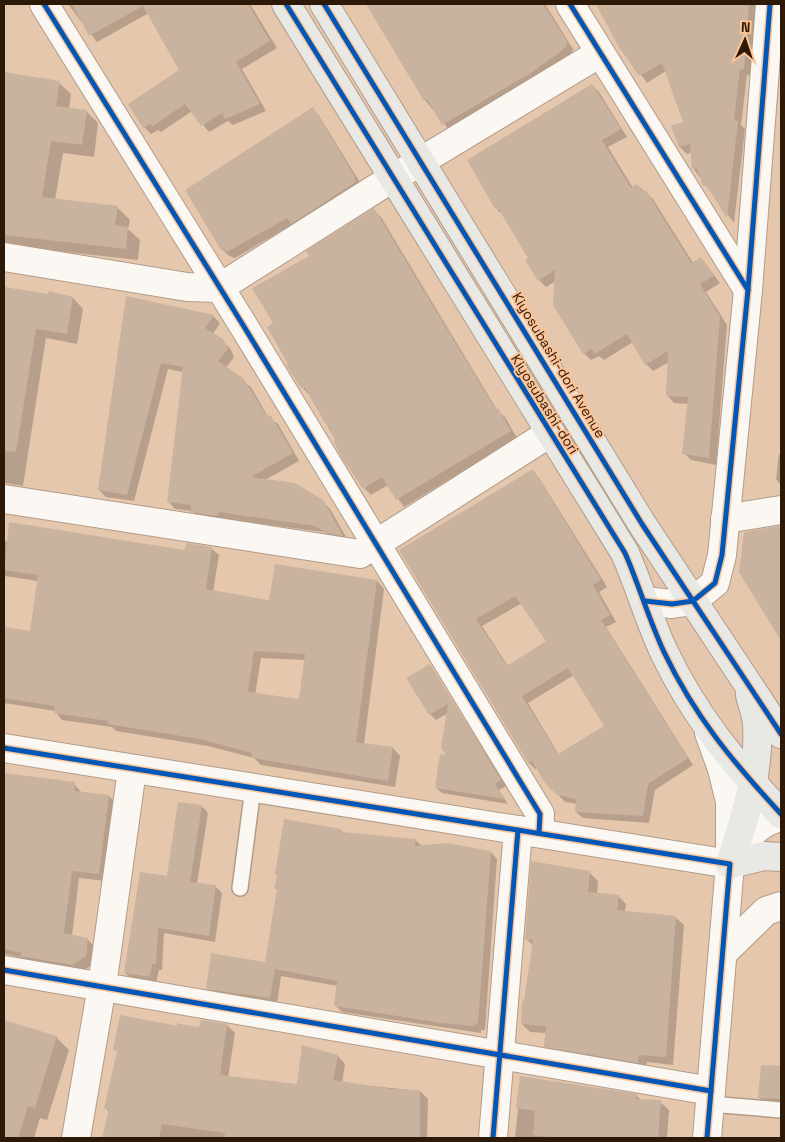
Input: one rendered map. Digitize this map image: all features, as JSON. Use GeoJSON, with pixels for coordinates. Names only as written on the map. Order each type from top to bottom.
{"type":"FeatureCollection","features":[{"type":"Feature","properties":{"kind":"main road","name":"Kiyosubashi-dori"},"geometry":{"type":"LineString","coordinates":[[286,4],[392,179],[625,553],[664,651],[707,727],[732,760],[781,816]]}},
{"type":"Feature","properties":{"kind":"main road","name":"Kiyosubashi-dori Avenue"},"geometry":{"type":"LineString","coordinates":[[324,4],[422,161],[642,524],[781,734]]}},
{"type":"Feature","properties":{"kind":"main road"},"geometry":{"type":"LineString","coordinates":[[746,682],[757,723],[753,783],[730,864],[764,856],[781,857]]}},
{"type":"Feature","properties":{"kind":"street"},"geometry":{"type":"LineString","coordinates":[[44,4],[540,814],[529,831],[499,1057],[493,1138]]}},
{"type":"Feature","properties":{"kind":"street"},"geometry":{"type":"LineString","coordinates":[[570,4],[748,290]]}},
{"type":"Feature","properties":{"kind":"street"},"geometry":{"type":"LineString","coordinates":[[645,601],[672,604],[693,601],[715,583],[722,555],[748,290],[770,4]]}},
{"type":"Feature","properties":{"kind":"street"},"geometry":{"type":"LineString","coordinates":[[4,257],[187,287],[219,288],[392,179],[600,52]]}},
{"type":"Feature","properties":{"kind":"street"},"geometry":{"type":"LineString","coordinates":[[4,499],[360,554],[550,433]]}},
{"type":"Feature","properties":{"kind":"street"},"geometry":{"type":"LineString","coordinates":[[725,519],[781,510]]}},
{"type":"Feature","properties":{"kind":"street"},"geometry":{"type":"LineString","coordinates":[[707,727],[722,769],[730,802],[730,864],[707,1138]]}},
{"type":"Feature","properties":{"kind":"street"},"geometry":{"type":"LineString","coordinates":[[4,748],[132,770],[730,864]]}},
{"type":"Feature","properties":{"kind":"street"},"geometry":{"type":"LineString","coordinates":[[76,1138],[102,986],[132,770]]}},
{"type":"Feature","properties":{"kind":"street"},"geometry":{"type":"LineString","coordinates":[[730,864],[748,835],[770,820],[781,816]]}},
{"type":"Feature","properties":{"kind":"street"},"geometry":{"type":"LineString","coordinates":[[723,953],[766,911],[781,906]]}},
{"type":"Feature","properties":{"kind":"street"},"geometry":{"type":"LineString","coordinates":[[4,970],[499,1057],[710,1097]]}},
{"type":"Feature","properties":{"kind":"lane"},"geometry":{"type":"LineString","coordinates":[[240,888],[253,788]]}},
{"type":"Feature","properties":{"kind":"lane"},"geometry":{"type":"LineString","coordinates":[[710,1097],[781,1110]]}},
{"type":"Feature","properties":{"kind":"building"},"geometry":{"type":"Polygon","coordinates":[[[72,4],[248,4],[270,41],[236,62],[260,104],[225,119],[222,113],[201,126],[185,104],[153,126],[150,124],[143,128],[128,104],[179,70],[143,6],[89,36],[72,4]]]}},
{"type":"Feature","properties":{"kind":"building"},"geometry":{"type":"Polygon","coordinates":[[[366,4],[543,4],[567,41],[566,46],[559,53],[529,74],[442,125],[427,99],[424,101],[366,4]]]}},
{"type":"Feature","properties":{"kind":"building"},"geometry":{"type":"Polygon","coordinates":[[[596,4],[749,4],[744,69],[740,69],[734,120],[738,121],[727,218],[707,186],[703,186],[697,169],[692,169],[690,144],[679,147],[671,126],[683,122],[662,63],[639,76],[617,44],[596,4]]]}},
{"type":"Feature","properties":{"kind":"building"},"geometry":{"type":"Polygon","coordinates":[[[4,72],[60,81],[56,106],[87,110],[82,145],[51,141],[42,197],[118,206],[115,225],[128,227],[126,249],[4,235],[4,72]]]}},
{"type":"Feature","properties":{"kind":"building"},"geometry":{"type":"Polygon","coordinates":[[[592,84],[621,129],[602,140],[631,188],[637,184],[642,191],[646,190],[691,263],[701,257],[714,276],[700,284],[720,317],[709,458],[682,454],[688,397],[666,396],[668,351],[645,365],[627,334],[595,354],[592,349],[583,354],[553,305],[555,270],[538,281],[525,260],[528,258],[498,208],[495,209],[467,160],[592,84]]]}},
{"type":"Feature","properties":{"kind":"building"},"geometry":{"type":"Polygon","coordinates":[[[313,107],[355,177],[356,182],[291,224],[287,218],[227,252],[224,249],[221,250],[185,190],[313,107]]]}},
{"type":"Feature","properties":{"kind":"building"},"geometry":{"type":"Polygon","coordinates":[[[374,208],[496,410],[498,408],[511,431],[396,500],[382,477],[363,489],[342,458],[333,441],[336,440],[305,388],[301,388],[286,365],[288,364],[267,327],[273,323],[252,288],[309,256],[306,251],[374,208]]]}},
{"type":"Feature","properties":{"kind":"building"},"geometry":{"type":"Polygon","coordinates":[[[4,287],[48,294],[49,291],[73,297],[67,334],[36,329],[16,452],[4,451],[4,287]]]}},
{"type":"Feature","properties":{"kind":"building"},"geometry":{"type":"Polygon","coordinates":[[[126,296],[214,315],[205,328],[223,339],[228,349],[218,361],[244,379],[266,415],[271,416],[293,453],[251,477],[295,483],[323,500],[343,536],[327,533],[315,526],[219,512],[217,516],[191,512],[191,505],[167,502],[183,367],[161,363],[127,495],[98,490],[126,296]]]}},
{"type":"Feature","properties":{"kind":"building"},"geometry":{"type":"Polygon","coordinates":[[[533,469],[601,580],[593,585],[610,615],[601,620],[688,758],[648,784],[643,816],[575,812],[576,799],[557,795],[545,783],[532,761],[528,763],[399,550],[533,469]],[[515,596],[476,619],[507,666],[546,641],[515,596]],[[568,668],[522,696],[558,754],[604,726],[568,668]]]}},
{"type":"Feature","properties":{"kind":"building"},"geometry":{"type":"Polygon","coordinates":[[[9,522],[184,550],[187,543],[212,547],[206,589],[269,600],[275,564],[377,580],[356,742],[393,747],[388,781],[252,758],[252,753],[200,739],[107,724],[108,721],[54,713],[55,706],[4,698],[4,627],[30,631],[38,575],[4,570],[9,522]],[[254,651],[248,692],[299,699],[305,654],[254,651]]]}},
{"type":"Feature","properties":{"kind":"building"},"geometry":{"type":"Polygon","coordinates":[[[779,526],[781,541],[781,641],[739,572],[744,532],[779,526]]]}},
{"type":"Feature","properties":{"kind":"building"},"geometry":{"type":"Polygon","coordinates":[[[430,664],[501,780],[495,784],[504,799],[435,788],[440,754],[446,755],[441,747],[448,704],[429,715],[406,678],[430,664]]]}},
{"type":"Feature","properties":{"kind":"building"},"geometry":{"type":"Polygon","coordinates":[[[4,773],[75,782],[74,791],[109,795],[99,874],[72,871],[64,933],[88,938],[86,956],[73,965],[20,956],[22,953],[4,949],[4,773]]]}},
{"type":"Feature","properties":{"kind":"building"},"geometry":{"type":"Polygon","coordinates":[[[178,802],[202,805],[190,882],[216,885],[209,936],[158,928],[156,964],[152,964],[150,977],[124,973],[140,872],[167,876],[178,802]]]}},
{"type":"Feature","properties":{"kind":"building"},"geometry":{"type":"Polygon","coordinates":[[[284,819],[341,829],[341,832],[416,839],[415,846],[447,843],[491,851],[478,1023],[475,1026],[441,1023],[334,1006],[337,981],[275,969],[270,998],[206,989],[211,953],[265,962],[277,889],[274,889],[277,875],[275,874],[284,819]]]}},
{"type":"Feature","properties":{"kind":"building"},"geometry":{"type":"Polygon","coordinates":[[[531,861],[590,871],[588,892],[619,895],[617,910],[676,916],[666,1057],[639,1055],[638,1063],[544,1047],[546,1026],[521,1024],[522,1001],[524,1001],[533,940],[525,939],[531,861]]]}},
{"type":"Feature","properties":{"kind":"building"},"geometry":{"type":"Polygon","coordinates":[[[120,1015],[178,1026],[175,1023],[199,1027],[201,1020],[227,1024],[220,1075],[297,1084],[302,1045],[338,1055],[333,1080],[391,1089],[420,1090],[420,1138],[224,1138],[225,1133],[162,1124],[159,1138],[102,1138],[109,1109],[104,1109],[117,1051],[113,1050],[120,1015]]]}},
{"type":"Feature","properties":{"kind":"building"},"geometry":{"type":"Polygon","coordinates":[[[4,1020],[57,1036],[35,1108],[28,1106],[18,1138],[4,1138],[4,1020]]]}},
{"type":"Feature","properties":{"kind":"building"},"geometry":{"type":"Polygon","coordinates":[[[761,1065],[781,1066],[781,1099],[758,1098],[761,1065]]]}},
{"type":"Feature","properties":{"kind":"building"},"geometry":{"type":"Polygon","coordinates":[[[520,1076],[637,1094],[636,1099],[661,1100],[658,1138],[558,1138],[533,1135],[535,1111],[516,1108],[520,1076]]]}},
{"type":"Feature","properties":{"kind":"cycle path"},"geometry":{"type":"LineString","coordinates":[[44,4],[243,325],[540,814],[539,833]]}},
{"type":"Feature","properties":{"kind":"cycle path"},"geometry":{"type":"LineString","coordinates":[[286,4],[625,553],[664,652],[689,697],[716,738],[781,814]]}},
{"type":"Feature","properties":{"kind":"cycle path"},"geometry":{"type":"LineString","coordinates":[[324,4],[642,524],[781,734]]}},
{"type":"Feature","properties":{"kind":"cycle path"},"geometry":{"type":"LineString","coordinates":[[570,4],[748,290]]}},
{"type":"Feature","properties":{"kind":"cycle path"},"geometry":{"type":"LineString","coordinates":[[645,601],[672,604],[693,601],[715,583],[722,555],[748,290],[770,4]]}},
{"type":"Feature","properties":{"kind":"cycle path"},"geometry":{"type":"LineString","coordinates":[[4,748],[730,864],[707,1138]]}},
{"type":"Feature","properties":{"kind":"cycle path"},"geometry":{"type":"LineString","coordinates":[[493,1138],[518,830]]}},
{"type":"Feature","properties":{"kind":"cycle path"},"geometry":{"type":"LineString","coordinates":[[4,970],[711,1091]]}}]}
